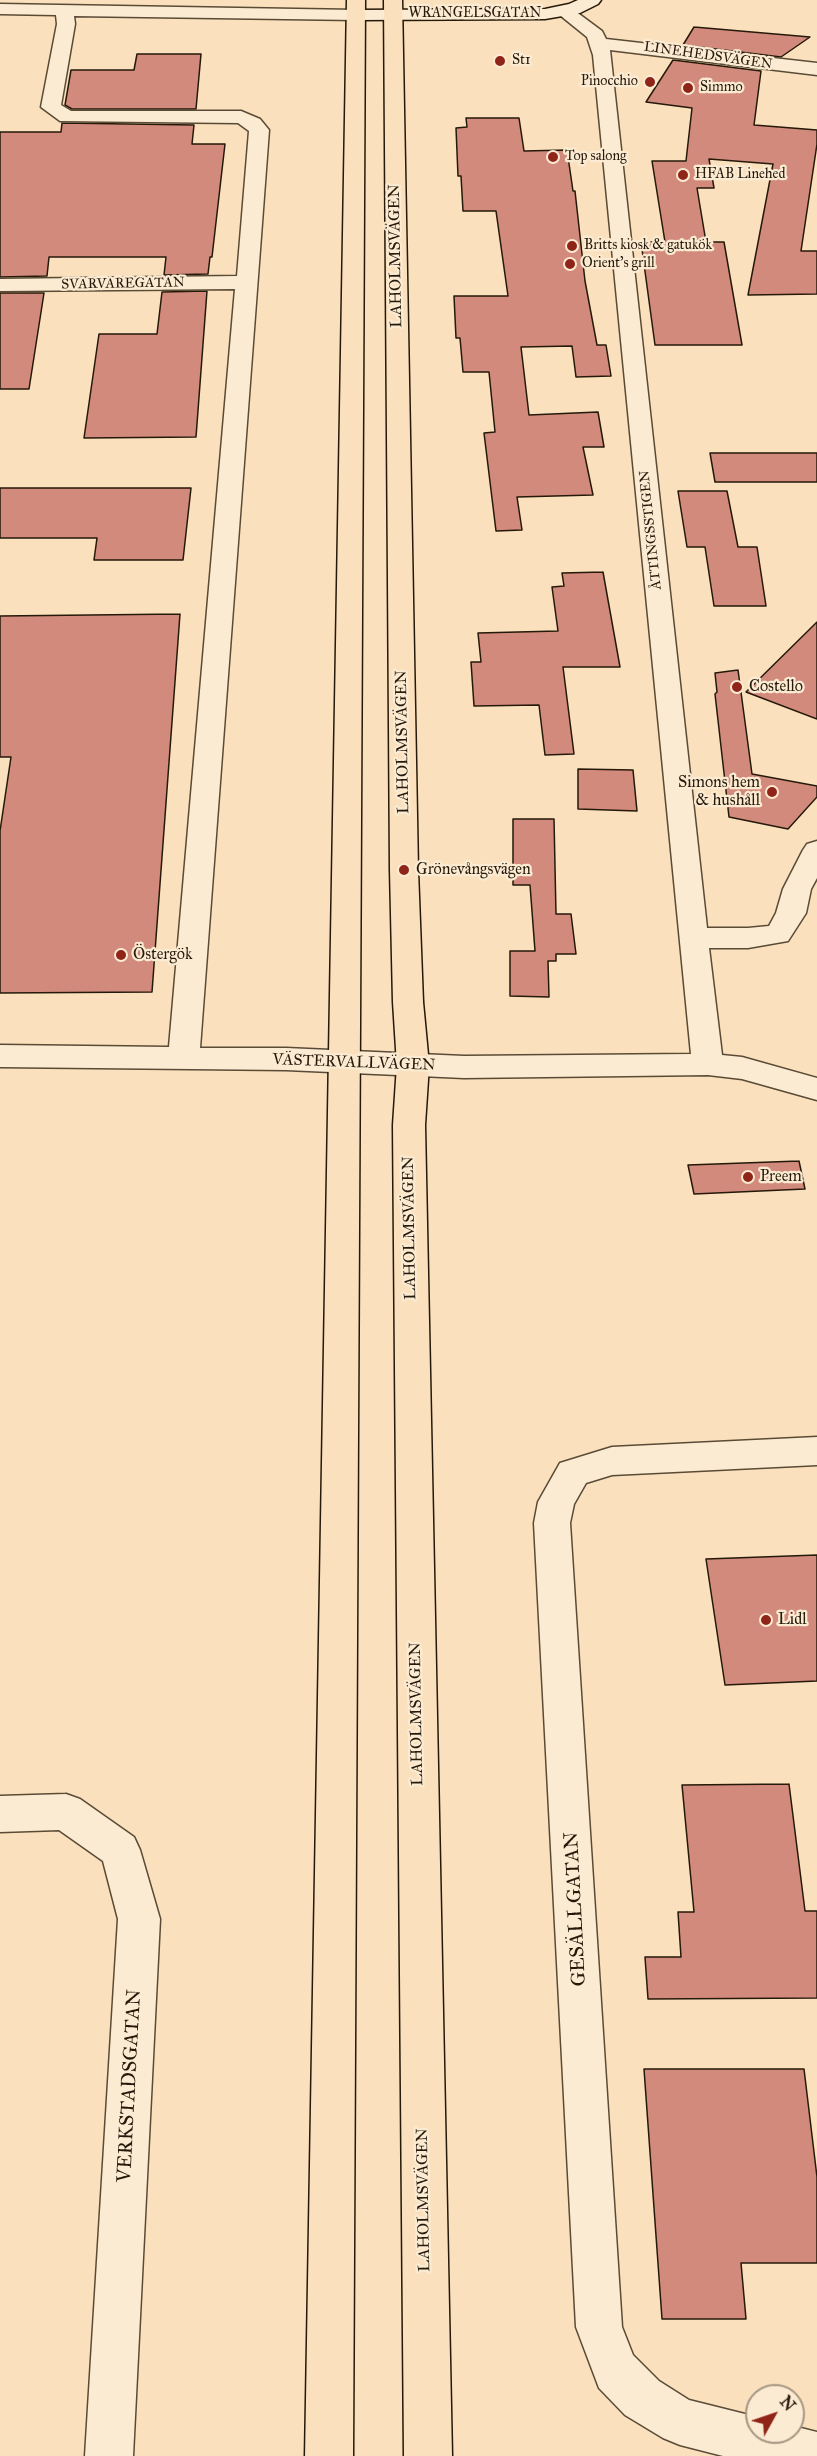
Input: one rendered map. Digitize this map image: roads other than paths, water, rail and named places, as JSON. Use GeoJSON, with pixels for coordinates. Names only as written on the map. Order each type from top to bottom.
{"type":"FeatureCollection","features":[{"type":"Feature","properties":{"kind":"highway"},"geometry":{"type":"LineString","coordinates":[[329,2456],[356,7]]}},
{"type":"Feature","properties":{"kind":"highway","name":"LAHOLMSVÄGEN"},"geometry":{"type":"LineString","coordinates":[[393,7],[404,870],[408,1002],[413,1065],[409,1125],[428,2456]]}},
{"type":"Feature","properties":{"kind":"street","name":"WRANGELSGATAN"},"geometry":{"type":"LineString","coordinates":[[0,9],[393,7],[545,14],[565,12],[592,0]]}},
{"type":"Feature","properties":{"kind":"street"},"geometry":{"type":"LineString","coordinates":[[64,10],[66,24],[51,107],[67,117],[241,117],[253,123],[259,130],[184,1058]]}},
{"type":"Feature","properties":{"kind":"street"},"geometry":{"type":"LineString","coordinates":[[565,12],[596,35],[600,44]]}},
{"type":"Feature","properties":{"kind":"street","name":"LINEHEDSVÄGEN"},"geometry":{"type":"LineString","coordinates":[[600,44],[641,46],[817,69]]}},
{"type":"Feature","properties":{"kind":"street","name":"ÅTTINGSSTIGEN"},"geometry":{"type":"LineString","coordinates":[[600,44],[708,1064]]}},
{"type":"Feature","properties":{"kind":"street","name":"SVARVAREGATAN"},"geometry":{"type":"LineString","coordinates":[[0,285],[247,282]]}},
{"type":"Feature","properties":{"kind":"street"},"geometry":{"type":"LineString","coordinates":[[693,938],[748,938],[778,934],[804,912],[797,889],[817,850]]}},
{"type":"Feature","properties":{"kind":"street","name":"VÄSTERVALLVÄGEN"},"geometry":{"type":"LineString","coordinates":[[0,1056],[184,1058],[472,1067],[708,1064]]}},
{"type":"Feature","properties":{"kind":"street"},"geometry":{"type":"LineString","coordinates":[[708,1064],[742,1068],[817,1089]]}},
{"type":"Feature","properties":{"kind":"street","name":"GESÄLLGATAN"},"geometry":{"type":"LineString","coordinates":[[816,2456],[680,2421],[651,2404],[642,2398],[616,2371],[599,2327],[552,1523],[556,1502],[573,1473],[612,1461],[817,1450]]}},
{"type":"Feature","properties":{"kind":"street","name":"VERKSTADSGATAN"},"geometry":{"type":"LineString","coordinates":[[0,1814],[66,1812],[120,1850],[139,1919],[109,2456]]}},
{"type":"Feature","properties":{"kind":"place","name":"St1"},"geometry":{"type":"Point","coordinates":[500,61]}},
{"type":"Feature","properties":{"kind":"place","name":"Pinocchio"},"geometry":{"type":"Point","coordinates":[650,82]}},
{"type":"Feature","properties":{"kind":"place","name":"Simmo"},"geometry":{"type":"Point","coordinates":[688,88]}},
{"type":"Feature","properties":{"kind":"place","name":"Top salong"},"geometry":{"type":"Point","coordinates":[553,157]}},
{"type":"Feature","properties":{"kind":"place","name":"HFAB Linehed"},"geometry":{"type":"Point","coordinates":[683,175]}},
{"type":"Feature","properties":{"kind":"place","name":"Britts kiosk & gatukök"},"geometry":{"type":"Point","coordinates":[572,246]}},
{"type":"Feature","properties":{"kind":"place","name":"Orient's grill"},"geometry":{"type":"Point","coordinates":[570,264]}},
{"type":"Feature","properties":{"kind":"place","name":"Costello"},"geometry":{"type":"Point","coordinates":[737,687]}},
{"type":"Feature","properties":{"kind":"place","name":"Simons hem & hushåll"},"geometry":{"type":"Point","coordinates":[772,792]}},
{"type":"Feature","properties":{"kind":"place","name":"Grönevångsvägen"},"geometry":{"type":"Point","coordinates":[404,870]}},
{"type":"Feature","properties":{"kind":"place","name":"Östergök"},"geometry":{"type":"Point","coordinates":[121,955]}},
{"type":"Feature","properties":{"kind":"place","name":"Preem"},"geometry":{"type":"Point","coordinates":[748,1177]}},
{"type":"Feature","properties":{"kind":"place","name":"Lidl"},"geometry":{"type":"Point","coordinates":[766,1620]}}]}
